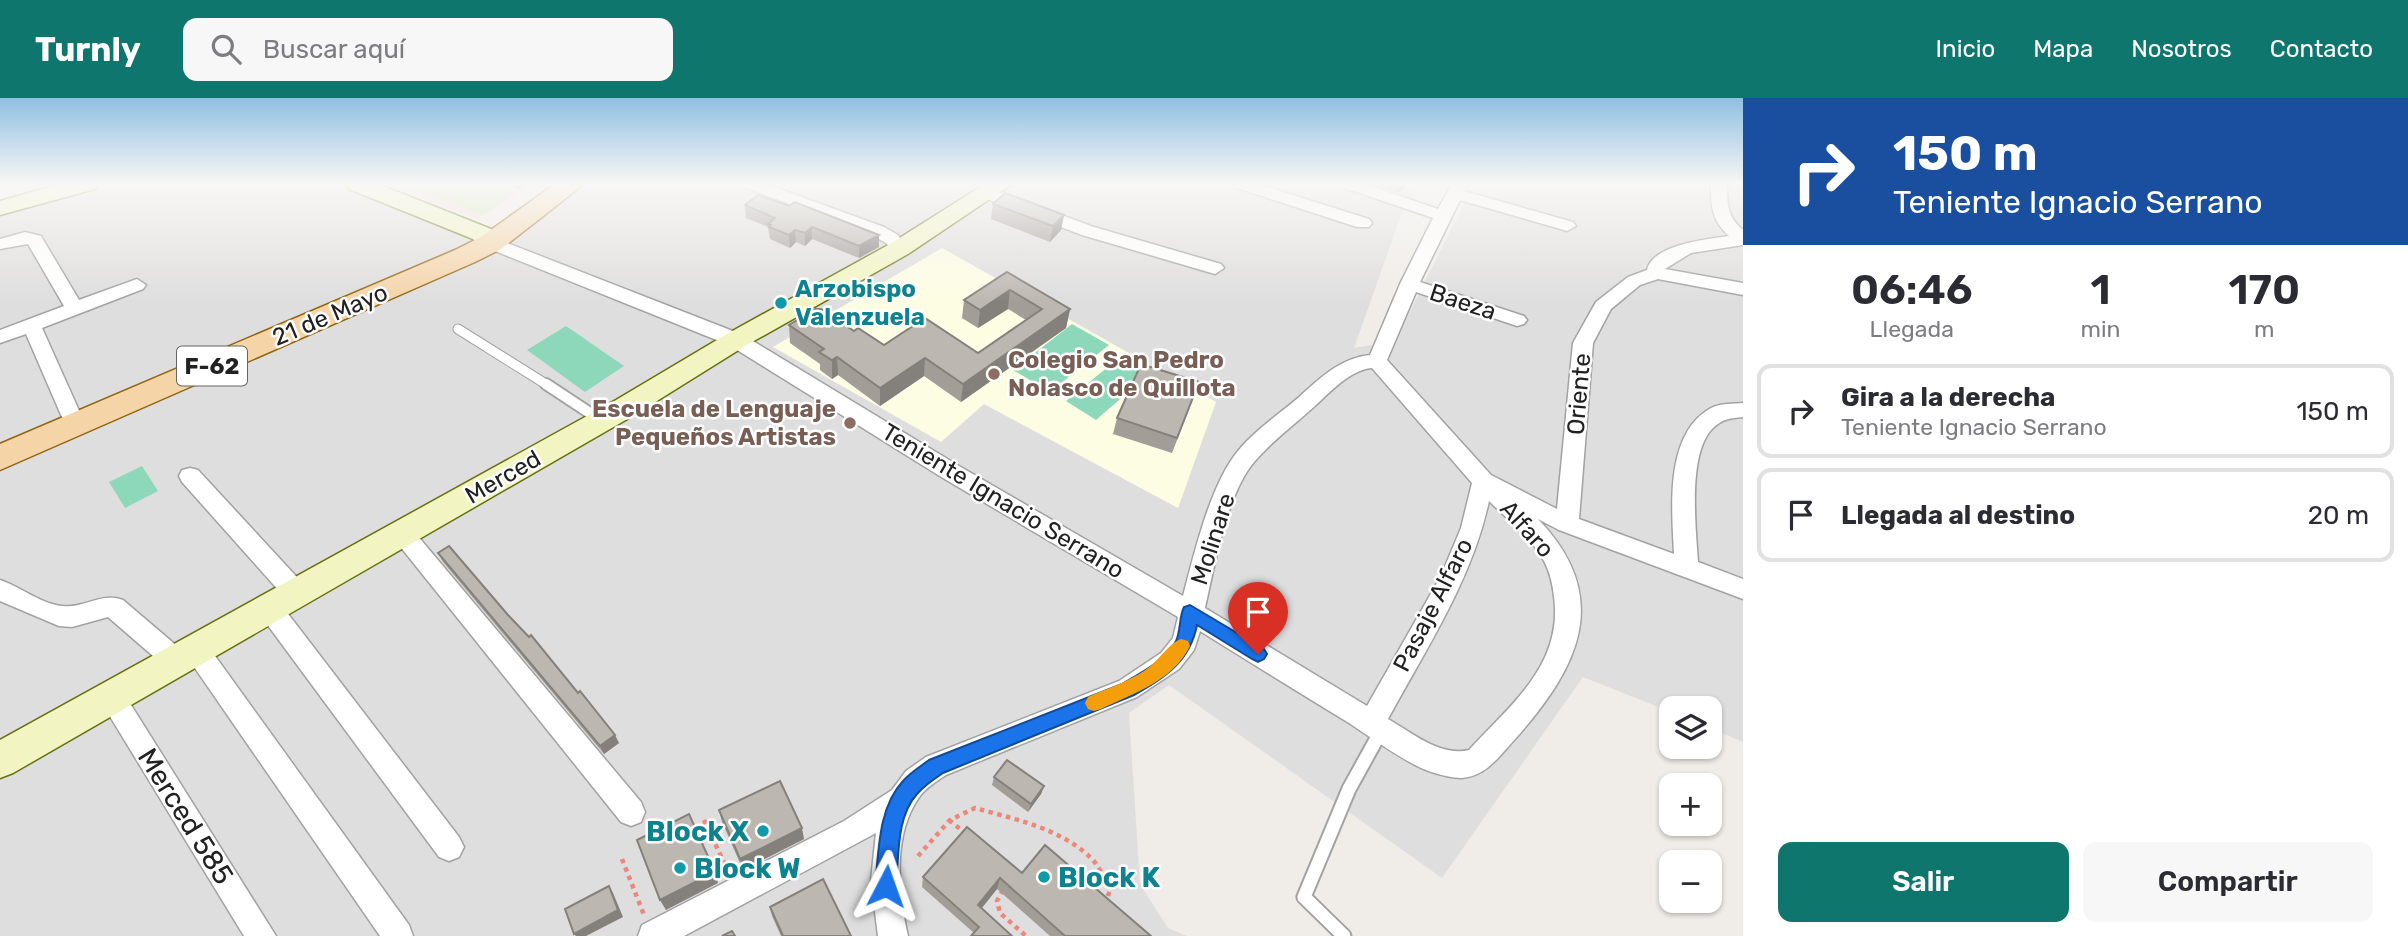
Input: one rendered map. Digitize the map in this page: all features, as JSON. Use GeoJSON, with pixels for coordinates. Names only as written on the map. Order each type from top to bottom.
{"type":"FeatureCollection","features":[{"type":"Feature","properties":{"kind":"main road","name":"Teniente Ignacio Serrano"},"geometry":{"type":"LineString","coordinates":[[449,223],[486,239]]}},
{"type":"Feature","properties":{"kind":"main road","name":"21 de Mayo"},"geometry":{"type":"LineString","coordinates":[[0,446],[486,239],[505,223]]}},
{"type":"Feature","properties":{"kind":"main road","name":"21 de Mayo"},"geometry":{"type":"LineString","coordinates":[[0,458],[425,274],[511,223]]}},
{"type":"Feature","properties":{"kind":"main road","name":"Merced"},"geometry":{"type":"LineString","coordinates":[[2,757],[602,421],[736,340],[940,223]]}},
{"type":"Feature","properties":{"kind":"street"},"geometry":{"type":"LineString","coordinates":[[857,223],[892,239],[899,249]]}},
{"type":"Feature","properties":{"kind":"street"},"geometry":{"type":"LineString","coordinates":[[1070,223],[1088,231],[1215,268]]}},
{"type":"Feature","properties":{"kind":"street"},"geometry":{"type":"LineString","coordinates":[[1377,361],[1409,284],[1439,223]]}},
{"type":"Feature","properties":{"kind":"street"},"geometry":{"type":"LineString","coordinates":[[1558,223],[1567,226]]}},
{"type":"Feature","properties":{"kind":"street"},"geometry":{"type":"LineString","coordinates":[[1725,223],[1743,239]]}},
{"type":"Feature","properties":{"kind":"street"},"geometry":{"type":"LineString","coordinates":[[0,244],[25,237],[36,240],[75,309]]}},
{"type":"Feature","properties":{"kind":"street","name":"Teniente Ignacio Serrano"},"geometry":{"type":"LineString","coordinates":[[486,239],[736,340],[951,472],[1190,612],[1376,728],[1429,758],[1444,762]]}},
{"type":"Feature","properties":{"kind":"street","name":"Oriente"},"geometry":{"type":"LineString","coordinates":[[1567,524],[1583,343],[1603,306],[1617,292],[1634,281],[1657,273],[1656,268],[1661,261],[1679,251],[1743,239]]}},
{"type":"Feature","properties":{"kind":"street"},"geometry":{"type":"LineString","coordinates":[[1657,273],[1743,289]]}},
{"type":"Feature","properties":{"kind":"street","name":"Baeza"},"geometry":{"type":"LineString","coordinates":[[1409,284],[1517,320]]}},
{"type":"Feature","properties":{"kind":"street"},"geometry":{"type":"LineString","coordinates":[[0,337],[137,285]]}},
{"type":"Feature","properties":{"kind":"street"},"geometry":{"type":"LineString","coordinates":[[31,326],[71,415]]}},
{"type":"Feature","properties":{"kind":"street","name":"Alfaro"},"geometry":{"type":"LineString","coordinates":[[1377,361],[1482,481],[1538,535],[1554,556],[1562,573],[1567,627],[1564,649],[1554,670],[1477,761],[1461,765],[1444,762]]}},
{"type":"Feature","properties":{"kind":"street","name":"Molinare"},"geometry":{"type":"LineString","coordinates":[[893,936],[886,875],[892,826],[901,800],[921,776],[936,766],[1128,689],[1150,677],[1170,661],[1185,642],[1190,612],[1213,530],[1227,491],[1245,457],[1328,382],[1357,363],[1377,361]]}},
{"type":"Feature","properties":{"kind":"street"},"geometry":{"type":"LineString","coordinates":[[1686,568],[1684,472],[1690,448],[1709,418],[1722,409],[1743,410]]}},
{"type":"Feature","properties":{"kind":"street"},"geometry":{"type":"LineString","coordinates":[[190,476],[283,601],[449,847]]}},
{"type":"Feature","properties":{"kind":"street"},"geometry":{"type":"LineString","coordinates":[[1482,481],[1567,524],[1743,589]]}},
{"type":"Feature","properties":{"kind":"street","name":"Pasaje Alfaro"},"geometry":{"type":"LineString","coordinates":[[1376,728],[1452,579],[1472,528],[1482,481]]}},
{"type":"Feature","properties":{"kind":"street"},"geometry":{"type":"LineString","coordinates":[[403,534],[631,812]]}},
{"type":"Feature","properties":{"kind":"street"},"geometry":{"type":"LineString","coordinates":[[0,590],[61,617],[74,616],[106,606],[114,607],[187,655],[398,936]]}},
{"type":"Feature","properties":{"kind":"street","name":"Merced 585"},"geometry":{"type":"LineString","coordinates":[[112,697],[261,936]]}},
{"type":"Feature","properties":{"kind":"street"},"geometry":{"type":"LineString","coordinates":[[650,930],[738,892],[854,831],[901,800]]}},
{"type":"Feature","properties":{"kind":"lane"},"geometry":{"type":"LineString","coordinates":[[458,329],[602,421]]}},
{"type":"Feature","properties":{"kind":"lane"},"geometry":{"type":"LineString","coordinates":[[1344,936],[1304,897],[1376,728]]}},
{"type":"Feature","properties":{"kind":"path"},"geometry":{"type":"LineString","coordinates":[[918,856],[949,820],[967,809],[975,808],[1039,828],[1080,849],[1092,859],[1110,889],[1107,901],[1101,909]]}},
{"type":"Feature","properties":{"kind":"path"},"geometry":{"type":"LineString","coordinates":[[704,820],[738,892]]}},
{"type":"Feature","properties":{"kind":"path"},"geometry":{"type":"LineString","coordinates":[[949,820],[970,837]]}},
{"type":"Feature","properties":{"kind":"path"},"geometry":{"type":"LineString","coordinates":[[622,859],[650,930]]}},
{"type":"Feature","properties":{"kind":"path"},"geometry":{"type":"LineString","coordinates":[[1011,882],[998,895],[997,906],[1000,913],[1026,936]]}},
{"type":"Feature","properties":{"kind":"shaded area"},"geometry":{"type":"Polygon","coordinates":[[[0,223],[436,223],[465,234],[493,252],[532,223],[1398,223],[1354,348],[1395,341],[1454,223],[1743,223],[1743,742],[1722,733],[1722,696],[1659,696],[1659,707],[1583,677],[1442,878],[1169,685],[1129,713],[1140,884],[1168,928],[1187,936],[0,936],[0,223]]]}},
{"type":"Feature","properties":{"kind":"shaded area","name":"Colegio San Pedro Nolasco de Quillota"},"geometry":{"type":"Polygon","coordinates":[[[942,248],[1216,402],[1178,508],[984,404],[941,442],[773,347],[942,248]]]}},
{"type":"Feature","properties":{"kind":"green space"},"geometry":{"type":"Polygon","coordinates":[[[1072,324],[1109,345],[1050,392],[1013,370],[1072,324]]]}},
{"type":"Feature","properties":{"kind":"green space"},"geometry":{"type":"Polygon","coordinates":[[[566,326],[624,366],[585,392],[527,350],[566,326]]]}},
{"type":"Feature","properties":{"kind":"green space"},"geometry":{"type":"Polygon","coordinates":[[[1119,358],[1148,375],[1096,420],[1066,401],[1119,358]]]}},
{"type":"Feature","properties":{"kind":"green space"},"geometry":{"type":"Polygon","coordinates":[[[142,466],[158,491],[125,508],[109,482],[142,466]]]}},
{"type":"Feature","properties":{"kind":"building"},"geometry":{"type":"Polygon","coordinates":[[[849,223],[879,235],[859,246],[812,227],[805,233],[795,230],[789,235],[769,227],[771,225],[768,224],[849,223]]]}},
{"type":"Feature","properties":{"kind":"building"},"geometry":{"type":"Polygon","coordinates":[[[1007,272],[1070,309],[963,384],[925,358],[880,388],[837,357],[832,360],[819,352],[824,349],[789,325],[815,309],[821,309],[854,331],[858,328],[884,345],[925,318],[978,353],[1042,309],[1010,290],[980,310],[964,300],[1007,272]]]}},
{"type":"Feature","properties":{"kind":"building"},"geometry":{"type":"Polygon","coordinates":[[[1141,364],[1199,382],[1177,438],[1117,418],[1141,364]]]}},
{"type":"Feature","properties":{"kind":"building"},"geometry":{"type":"Polygon","coordinates":[[[449,546],[508,615],[529,637],[531,635],[615,735],[600,746],[438,553],[449,546]]]}},
{"type":"Feature","properties":{"kind":"building"},"geometry":{"type":"Polygon","coordinates":[[[1007,760],[1044,786],[1031,804],[994,777],[1007,760]]]}},
{"type":"Feature","properties":{"kind":"building","name":"Block X"},"geometry":{"type":"Polygon","coordinates":[[[780,781],[802,828],[740,859],[719,810],[780,781]]]}},
{"type":"Feature","properties":{"kind":"building","name":"Block W"},"geometry":{"type":"Polygon","coordinates":[[[689,814],[715,872],[660,900],[637,840],[689,814]]]}},
{"type":"Feature","properties":{"kind":"building"},"geometry":{"type":"Polygon","coordinates":[[[967,827],[1022,873],[1045,845],[1151,936],[1065,936],[1000,878],[978,905],[1012,936],[971,936],[979,927],[923,877],[967,827]]]}},
{"type":"Feature","properties":{"kind":"building"},"geometry":{"type":"Polygon","coordinates":[[[823,879],[851,936],[783,936],[770,907],[823,879]]]}},
{"type":"Feature","properties":{"kind":"building"},"geometry":{"type":"Polygon","coordinates":[[[609,886],[618,910],[574,934],[565,909],[609,886]]]}},
{"type":"Feature","properties":{"kind":"building"},"geometry":{"type":"Polygon","coordinates":[[[732,931],[735,936],[722,936],[732,931]]]}},
{"type":"Feature","properties":{"kind":"slow traffic"},"geometry":{"type":"LineString","coordinates":[[1094,703],[1150,677],[1170,661],[1181,646]]}},
{"type":"Feature","properties":{"kind":"place","name":"Arzobispo Valenzuela"},"geometry":{"type":"Point","coordinates":[781,303]}},
{"type":"Feature","properties":{"kind":"place","name":"Colegio San Pedro Nolasco de Quillota"},"geometry":{"type":"Point","coordinates":[994,374]}},
{"type":"Feature","properties":{"kind":"place","name":"Escuela de Lenguaje Pequeños Artistas"},"geometry":{"type":"Point","coordinates":[850,423]}},
{"type":"Feature","properties":{"kind":"place","name":"Block X"},"geometry":{"type":"Point","coordinates":[763,831]}},
{"type":"Feature","properties":{"kind":"place","name":"Block W"},"geometry":{"type":"Point","coordinates":[680,868]}},
{"type":"Feature","properties":{"kind":"place","name":"Block K"},"geometry":{"type":"Point","coordinates":[1044,877]}},
{"type":"Feature","properties":{"kind":"route"},"geometry":{"type":"LineString","coordinates":[[886,886],[892,826],[899,804],[909,788],[936,766],[1128,689],[1150,677],[1170,661],[1185,642],[1190,612],[1258,654]]}}]}
